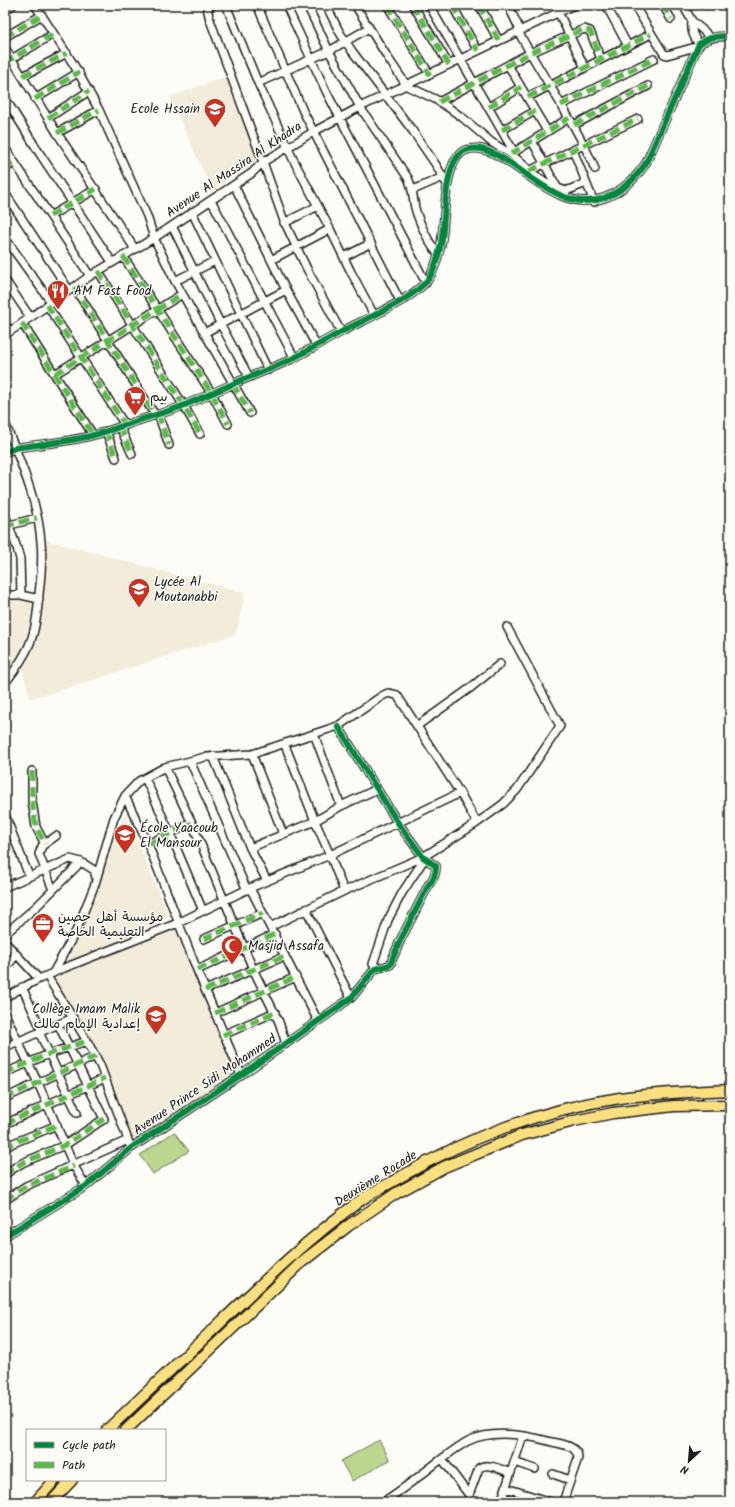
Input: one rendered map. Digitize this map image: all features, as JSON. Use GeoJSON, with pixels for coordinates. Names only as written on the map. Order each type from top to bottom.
{"type":"FeatureCollection","features":[{"type":"Feature","properties":{"kind":"highway","name":"Deuxième Rocade"},"geometry":{"type":"LineString","coordinates":[[108,1429],[273,1272],[316,1234],[363,1199],[424,1163],[471,1141],[517,1123],[571,1108],[619,1098],[730,1090]]}},
{"type":"Feature","properties":{"kind":"highway","name":"Deuxième Rocade"},"geometry":{"type":"LineString","coordinates":[[127,1429],[173,1387],[303,1261],[348,1226],[395,1194],[444,1167],[522,1135],[574,1121],[613,1113],[674,1106],[730,1105]]}},
{"type":"Feature","properties":{"kind":"highway"},"geometry":{"type":"LineString","coordinates":[[35,1502],[54,1481]]}},
{"type":"Feature","properties":{"kind":"highway"},"geometry":{"type":"LineString","coordinates":[[51,1502],[71,1481]]}},
{"type":"Feature","properties":{"kind":"street"},"geometry":{"type":"LineString","coordinates":[[5,10],[13,5]]}},
{"type":"Feature","properties":{"kind":"street"},"geometry":{"type":"LineString","coordinates":[[35,5],[79,72],[100,110],[147,216],[154,238],[175,281],[250,413]]}},
{"type":"Feature","properties":{"kind":"street"},"geometry":{"type":"LineString","coordinates":[[226,5],[258,83],[288,148],[374,315]]}},
{"type":"Feature","properties":{"kind":"street"},"geometry":{"type":"LineString","coordinates":[[258,5],[285,71],[313,132],[400,301]]}},
{"type":"Feature","properties":{"kind":"street"},"geometry":{"type":"LineString","coordinates":[[286,5],[310,60],[426,283]]}},
{"type":"Feature","properties":{"kind":"street"},"geometry":{"type":"LineString","coordinates":[[307,5],[329,51],[360,107],[408,178],[413,190],[416,210],[432,247],[438,253]]}},
{"type":"Feature","properties":{"kind":"street"},"geometry":{"type":"LineString","coordinates":[[326,5],[346,41],[360,62],[386,95],[428,154],[448,186]]}},
{"type":"Feature","properties":{"kind":"street"},"geometry":{"type":"LineString","coordinates":[[355,5],[407,86],[439,102],[463,118],[499,148],[512,153]]}},
{"type":"Feature","properties":{"kind":"street"},"geometry":{"type":"LineString","coordinates":[[387,5],[430,75]]}},
{"type":"Feature","properties":{"kind":"street"},"geometry":{"type":"LineString","coordinates":[[413,5],[449,65]]}},
{"type":"Feature","properties":{"kind":"street"},"geometry":{"type":"LineString","coordinates":[[429,5],[502,130],[512,153],[529,170],[543,181],[558,189],[569,190],[586,183]]}},
{"type":"Feature","properties":{"kind":"street"},"geometry":{"type":"LineString","coordinates":[[452,5],[478,51]]}},
{"type":"Feature","properties":{"kind":"street"},"geometry":{"type":"LineString","coordinates":[[479,5],[499,41]]}},
{"type":"Feature","properties":{"kind":"street"},"geometry":{"type":"LineString","coordinates":[[517,5],[509,7],[530,53],[574,125],[596,168]]}},
{"type":"Feature","properties":{"kind":"street"},"geometry":{"type":"LineString","coordinates":[[555,5],[585,68]]}},
{"type":"Feature","properties":{"kind":"street","name":"Avenue Al Massira Al Khadra"},"geometry":{"type":"LineString","coordinates":[[8,333],[90,276],[154,238],[252,173],[263,162],[313,132],[360,107],[407,86],[519,30],[574,5]]}},
{"type":"Feature","properties":{"kind":"street"},"geometry":{"type":"LineString","coordinates":[[606,5],[628,46]]}},
{"type":"Feature","properties":{"kind":"street"},"geometry":{"type":"LineString","coordinates":[[634,5],[664,54],[667,55],[718,36],[730,37]]}},
{"type":"Feature","properties":{"kind":"street"},"geometry":{"type":"LineString","coordinates":[[662,5],[671,19]]}},
{"type":"Feature","properties":{"kind":"street"},"geometry":{"type":"LineString","coordinates":[[5,452],[15,448],[93,435],[184,406],[268,370],[400,301],[426,283],[431,274],[442,242],[448,186],[452,168],[458,156],[466,150],[479,149],[505,160],[533,180],[560,196],[580,201],[594,202],[613,195],[627,186],[646,163],[703,42],[705,32],[692,21],[682,5]]}},
{"type":"Feature","properties":{"kind":"street"},"geometry":{"type":"LineString","coordinates":[[706,5],[717,5]]}},
{"type":"Feature","properties":{"kind":"street"},"geometry":{"type":"LineString","coordinates":[[208,6],[284,223],[341,332]]}},
{"type":"Feature","properties":{"kind":"street"},"geometry":{"type":"LineString","coordinates":[[5,37],[42,15]]}},
{"type":"Feature","properties":{"kind":"street"},"geometry":{"type":"LineString","coordinates":[[692,21],[691,30],[694,39],[703,42]]}},
{"type":"Feature","properties":{"kind":"street"},"geometry":{"type":"LineString","coordinates":[[258,83],[329,51],[369,28]]}},
{"type":"Feature","properties":{"kind":"street"},"geometry":{"type":"LineString","coordinates":[[439,102],[530,53],[584,29],[588,30],[601,59]]}},
{"type":"Feature","properties":{"kind":"street"},"geometry":{"type":"LineString","coordinates":[[5,63],[53,34]]}},
{"type":"Feature","properties":{"kind":"street"},"geometry":{"type":"LineString","coordinates":[[528,97],[651,34]]}},
{"type":"Feature","properties":{"kind":"street"},"geometry":{"type":"LineString","coordinates":[[5,48],[57,133],[135,249]]}},
{"type":"Feature","properties":{"kind":"street"},"geometry":{"type":"LineString","coordinates":[[23,76],[67,53]]}},
{"type":"Feature","properties":{"kind":"street"},"geometry":{"type":"LineString","coordinates":[[561,105],[654,58]]}},
{"type":"Feature","properties":{"kind":"street"},"geometry":{"type":"LineString","coordinates":[[508,65],[548,131]]}},
{"type":"Feature","properties":{"kind":"street"},"geometry":{"type":"LineString","coordinates":[[36,98],[79,72]]}},
{"type":"Feature","properties":{"kind":"street"},"geometry":{"type":"LineString","coordinates":[[574,125],[648,86]]}},
{"type":"Feature","properties":{"kind":"street"},"geometry":{"type":"LineString","coordinates":[[489,107],[521,87]]}},
{"type":"Feature","properties":{"kind":"street"},"geometry":{"type":"LineString","coordinates":[[48,118],[89,91]]}},
{"type":"Feature","properties":{"kind":"street"},"geometry":{"type":"LineString","coordinates":[[5,98],[40,154],[112,262]]}},
{"type":"Feature","properties":{"kind":"street"},"geometry":{"type":"LineString","coordinates":[[57,133],[100,110]]}},
{"type":"Feature","properties":{"kind":"street"},"geometry":{"type":"LineString","coordinates":[[502,130],[535,111]]}},
{"type":"Feature","properties":{"kind":"street"},"geometry":{"type":"LineString","coordinates":[[512,153],[569,118]]}},
{"type":"Feature","properties":{"kind":"street"},"geometry":{"type":"LineString","coordinates":[[529,170],[638,119]]}},
{"type":"Feature","properties":{"kind":"street"},"geometry":{"type":"LineString","coordinates":[[532,141],[545,162],[558,189]]}},
{"type":"Feature","properties":{"kind":"street"},"geometry":{"type":"LineString","coordinates":[[5,148],[90,276]]}},
{"type":"Feature","properties":{"kind":"street"},"geometry":{"type":"LineString","coordinates":[[573,150],[594,202]]}},
{"type":"Feature","properties":{"kind":"street"},"geometry":{"type":"LineString","coordinates":[[5,169],[14,162]]}},
{"type":"Feature","properties":{"kind":"street"},"geometry":{"type":"LineString","coordinates":[[413,190],[442,177]]}},
{"type":"Feature","properties":{"kind":"street"},"geometry":{"type":"LineString","coordinates":[[234,185],[286,290],[316,345]]}},
{"type":"Feature","properties":{"kind":"street"},"geometry":{"type":"LineString","coordinates":[[50,216],[96,190]]}},
{"type":"Feature","properties":{"kind":"street"},"geometry":{"type":"LineString","coordinates":[[5,193],[109,341],[156,415],[169,445]]}},
{"type":"Feature","properties":{"kind":"street"},"geometry":{"type":"LineString","coordinates":[[211,200],[229,231],[294,357]]}},
{"type":"Feature","properties":{"kind":"street"},"geometry":{"type":"LineString","coordinates":[[284,223],[318,206]]}},
{"type":"Feature","properties":{"kind":"street"},"geometry":{"type":"LineString","coordinates":[[192,212],[242,313],[268,370]]}},
{"type":"Feature","properties":{"kind":"street"},"geometry":{"type":"LineString","coordinates":[[172,226],[220,325],[249,377]]}},
{"type":"Feature","properties":{"kind":"street"},"geometry":{"type":"LineString","coordinates":[[271,260],[330,229]]}},
{"type":"Feature","properties":{"kind":"street"},"geometry":{"type":"LineString","coordinates":[[5,238],[49,304],[122,426],[132,454]]}},
{"type":"Feature","properties":{"kind":"street"},"geometry":{"type":"LineString","coordinates":[[344,257],[371,243]]}},
{"type":"Feature","properties":{"kind":"street"},"geometry":{"type":"LineString","coordinates":[[123,256],[212,394],[228,424]]}},
{"type":"Feature","properties":{"kind":"street"},"geometry":{"type":"LineString","coordinates":[[175,281],[215,261]]}},
{"type":"Feature","properties":{"kind":"street"},"geometry":{"type":"LineString","coordinates":[[98,271],[184,406],[200,434]]}},
{"type":"Feature","properties":{"kind":"street"},"geometry":{"type":"LineString","coordinates":[[5,280],[30,317]]}},
{"type":"Feature","properties":{"kind":"street"},"geometry":{"type":"LineString","coordinates":[[204,333],[286,290]]}},
{"type":"Feature","properties":{"kind":"street"},"geometry":{"type":"LineString","coordinates":[[55,374],[182,294]]}},
{"type":"Feature","properties":{"kind":"street"},"geometry":{"type":"LineString","coordinates":[[22,323],[93,435]]}},
{"type":"Feature","properties":{"kind":"street"},"geometry":{"type":"LineString","coordinates":[[5,324],[8,333]]}},
{"type":"Feature","properties":{"kind":"street"},"geometry":{"type":"LineString","coordinates":[[5,423],[29,487],[42,543],[39,600],[35,629],[23,659],[5,683]]}},
{"type":"Feature","properties":{"kind":"street"},"geometry":{"type":"LineString","coordinates":[[106,431],[116,458]]}},
{"type":"Feature","properties":{"kind":"street"},"geometry":{"type":"LineString","coordinates":[[5,515],[7,526],[20,559],[21,595]]}},
{"type":"Feature","properties":{"kind":"street"},"geometry":{"type":"LineString","coordinates":[[7,526],[37,518]]}},
{"type":"Feature","properties":{"kind":"street"},"geometry":{"type":"LineString","coordinates":[[5,595],[21,595],[39,600]]}},
{"type":"Feature","properties":{"kind":"street"},"geometry":{"type":"LineString","coordinates":[[270,926],[344,891],[424,858],[503,804],[516,790],[560,726],[507,627]]}},
{"type":"Feature","properties":{"kind":"street"},"geometry":{"type":"LineString","coordinates":[[417,726],[469,690],[500,664]]}},
{"type":"Feature","properties":{"kind":"street"},"geometry":{"type":"LineString","coordinates":[[50,974],[76,931],[95,884],[114,818],[125,796],[139,781],[165,767],[205,757],[252,754],[285,745],[338,726],[382,696],[388,693],[393,693],[397,695],[460,793],[477,823]]}},
{"type":"Feature","properties":{"kind":"street"},"geometry":{"type":"LineString","coordinates":[[338,726],[398,823],[424,858]]}},
{"type":"Feature","properties":{"kind":"street"},"geometry":{"type":"LineString","coordinates":[[314,734],[341,806]]}},
{"type":"Feature","properties":{"kind":"street"},"geometry":{"type":"LineString","coordinates":[[285,745],[314,821],[330,855],[344,891]]}},
{"type":"Feature","properties":{"kind":"street"},"geometry":{"type":"LineString","coordinates":[[252,754],[283,834]]}},
{"type":"Feature","properties":{"kind":"street"},"geometry":{"type":"LineString","coordinates":[[213,756],[250,848],[267,881]]}},
{"type":"Feature","properties":{"kind":"street"},"geometry":{"type":"LineString","coordinates":[[190,761],[249,889],[275,934],[318,1021]]}},
{"type":"Feature","properties":{"kind":"street"},"geometry":{"type":"LineString","coordinates":[[165,767],[192,823],[253,969],[275,1012],[286,1044]]}},
{"type":"Feature","properties":{"kind":"street"},"geometry":{"type":"LineString","coordinates":[[32,771],[32,801],[36,826],[45,844]]}},
{"type":"Feature","properties":{"kind":"street"},"geometry":{"type":"LineString","coordinates":[[145,778],[203,911]]}},
{"type":"Feature","properties":{"kind":"street"},"geometry":{"type":"LineString","coordinates":[[250,848],[314,821],[377,789]]}},
{"type":"Feature","properties":{"kind":"street"},"geometry":{"type":"LineString","coordinates":[[5,997],[50,974],[178,924],[225,900],[330,855],[460,793]]}},
{"type":"Feature","properties":{"kind":"street"},"geometry":{"type":"LineString","coordinates":[[125,796],[148,844],[178,924],[223,1035],[241,1075]]}},
{"type":"Feature","properties":{"kind":"street"},"geometry":{"type":"LineString","coordinates":[[5,815],[29,876]]}},
{"type":"Feature","properties":{"kind":"street"},"geometry":{"type":"LineString","coordinates":[[148,844],[192,823]]}},
{"type":"Feature","properties":{"kind":"street"},"geometry":{"type":"LineString","coordinates":[[53,890],[39,854],[41,848],[56,836]]}},
{"type":"Feature","properties":{"kind":"street"},"geometry":{"type":"LineString","coordinates":[[378,968],[373,964],[374,957],[388,920],[402,893],[424,858]]}},
{"type":"Feature","properties":{"kind":"street","name":"Avenue Prince Sidi Mohammed"},"geometry":{"type":"LineString","coordinates":[[5,1236],[86,1186],[131,1148],[241,1075],[351,998],[375,969],[390,965],[400,941],[429,884],[434,878],[436,866],[424,858]]}},
{"type":"Feature","properties":{"kind":"street"},"geometry":{"type":"LineString","coordinates":[[6,884],[70,859],[81,862],[94,870],[95,884]]}},
{"type":"Feature","properties":{"kind":"street"},"geometry":{"type":"LineString","coordinates":[[5,934],[81,862]]}},
{"type":"Feature","properties":{"kind":"street"},"geometry":{"type":"LineString","coordinates":[[306,909],[351,998]]}},
{"type":"Feature","properties":{"kind":"street"},"geometry":{"type":"LineString","coordinates":[[204,939],[263,913]]}},
{"type":"Feature","properties":{"kind":"street"},"geometry":{"type":"LineString","coordinates":[[197,970],[275,934]]}},
{"type":"Feature","properties":{"kind":"street"},"geometry":{"type":"LineString","coordinates":[[5,942],[39,979]]}},
{"type":"Feature","properties":{"kind":"street"},"geometry":{"type":"LineString","coordinates":[[5,969],[16,954]]}},
{"type":"Feature","properties":{"kind":"street"},"geometry":{"type":"LineString","coordinates":[[205,990],[285,956]]}},
{"type":"Feature","properties":{"kind":"street"},"geometry":{"type":"LineString","coordinates":[[50,974],[73,1018],[96,1056],[131,1148]]}},
{"type":"Feature","properties":{"kind":"street"},"geometry":{"type":"LineString","coordinates":[[215,1013],[296,977]]}},
{"type":"Feature","properties":{"kind":"street"},"geometry":{"type":"LineString","coordinates":[[22,988],[41,1031],[49,1054],[77,1113]]}},
{"type":"Feature","properties":{"kind":"street"},"geometry":{"type":"LineString","coordinates":[[223,1035],[275,1012]]}},
{"type":"Feature","properties":{"kind":"street"},"geometry":{"type":"LineString","coordinates":[[5,1014],[38,1083],[74,1166],[86,1186]]}},
{"type":"Feature","properties":{"kind":"street"},"geometry":{"type":"LineString","coordinates":[[5,1047],[73,1018]]}},
{"type":"Feature","properties":{"kind":"street"},"geometry":{"type":"LineString","coordinates":[[5,1174],[22,1164],[65,1145],[104,1119],[58,1024]]}},
{"type":"Feature","properties":{"kind":"street"},"geometry":{"type":"LineString","coordinates":[[5,1073],[69,1046],[87,1041]]}},
{"type":"Feature","properties":{"kind":"street"},"geometry":{"type":"LineString","coordinates":[[5,1098],[96,1056]]}},
{"type":"Feature","properties":{"kind":"street"},"geometry":{"type":"LineString","coordinates":[[5,1124],[48,1106],[105,1078]]}},
{"type":"Feature","properties":{"kind":"street"},"geometry":{"type":"LineString","coordinates":[[5,1148],[11,1144],[57,1125]]}},
{"type":"Feature","properties":{"kind":"street"},"geometry":{"type":"LineString","coordinates":[[5,1200],[26,1186],[74,1166],[128,1140]]}},
{"type":"Feature","properties":{"kind":"street"},"geometry":{"type":"LineString","coordinates":[[383,1502],[395,1499],[442,1459],[468,1441],[501,1435],[537,1438],[571,1447],[575,1451],[578,1458],[563,1502]]}},
{"type":"Feature","properties":{"kind":"street"},"geometry":{"type":"LineString","coordinates":[[501,1502],[523,1436]]}},
{"type":"Feature","properties":{"kind":"street"},"geometry":{"type":"LineString","coordinates":[[442,1459],[468,1499]]}},
{"type":"Feature","properties":{"kind":"street"},"geometry":{"type":"LineString","coordinates":[[514,1462],[535,1469]]}},
{"type":"Feature","properties":{"kind":"street"},"geometry":{"type":"LineString","coordinates":[[468,1499],[479,1468],[482,1466],[489,1466],[511,1473]]}},
{"type":"Feature","properties":{"kind":"street"},"geometry":{"type":"LineString","coordinates":[[554,1474],[570,1480]]}},
{"type":"Feature","properties":{"kind":"street"},"geometry":{"type":"LineString","coordinates":[[506,1488],[551,1502]]}},
{"type":"Feature","properties":{"kind":"shaded area","name":"Ecole Hssain"},"geometry":{"type":"Polygon","coordinates":[[[229,75],[257,161],[212,191],[170,97],[229,75]]]}},
{"type":"Feature","properties":{"kind":"shaded area","name":"Lycée Al Moutanabbi"},"geometry":{"type":"Polygon","coordinates":[[[38,538],[245,593],[236,634],[56,692],[30,698],[20,660],[5,680],[5,598],[38,599],[38,538]]]}},
{"type":"Feature","properties":{"kind":"shaded area","name":"Collège Imam Malik إعدادية الإمام مالك"},"geometry":{"type":"Polygon","coordinates":[[[125,814],[169,916],[69,965],[174,927],[197,967],[242,1070],[131,1148],[101,1065],[46,974],[63,967],[125,814]]]}},
{"type":"Feature","properties":{"kind":"green space"},"geometry":{"type":"Polygon","coordinates":[[[174,1132],[189,1151],[153,1174],[140,1155],[174,1132]]]}},
{"type":"Feature","properties":{"kind":"green space"},"geometry":{"type":"Polygon","coordinates":[[[379,1440],[390,1460],[352,1481],[341,1461],[379,1440]]]}},
{"type":"Feature","properties":{"kind":"marked path"},"geometry":{"type":"LineString","coordinates":[[5,10],[13,5]]}},
{"type":"Feature","properties":{"kind":"marked path"},"geometry":{"type":"LineString","coordinates":[[387,5],[430,75]]}},
{"type":"Feature","properties":{"kind":"marked path"},"geometry":{"type":"LineString","coordinates":[[413,5],[449,65]]}},
{"type":"Feature","properties":{"kind":"marked path"},"geometry":{"type":"LineString","coordinates":[[452,5],[478,51]]}},
{"type":"Feature","properties":{"kind":"marked path"},"geometry":{"type":"LineString","coordinates":[[479,5],[499,41]]}},
{"type":"Feature","properties":{"kind":"marked path"},"geometry":{"type":"LineString","coordinates":[[510,8],[517,5]]}},
{"type":"Feature","properties":{"kind":"marked path"},"geometry":{"type":"LineString","coordinates":[[663,5],[671,19]]}},
{"type":"Feature","properties":{"kind":"marked path"},"geometry":{"type":"LineString","coordinates":[[5,37],[42,15]]}},
{"type":"Feature","properties":{"kind":"marked path"},"geometry":{"type":"LineString","coordinates":[[439,102],[530,53],[584,29],[590,31],[601,59]]}},
{"type":"Feature","properties":{"kind":"marked path"},"geometry":{"type":"LineString","coordinates":[[5,63],[53,34]]}},
{"type":"Feature","properties":{"kind":"marked path"},"geometry":{"type":"LineString","coordinates":[[528,97],[651,34]]}},
{"type":"Feature","properties":{"kind":"marked path"},"geometry":{"type":"LineString","coordinates":[[23,76],[67,53]]}},
{"type":"Feature","properties":{"kind":"marked path"},"geometry":{"type":"LineString","coordinates":[[561,105],[654,59]]}},
{"type":"Feature","properties":{"kind":"marked path"},"geometry":{"type":"LineString","coordinates":[[35,99],[79,72]]}},
{"type":"Feature","properties":{"kind":"marked path"},"geometry":{"type":"LineString","coordinates":[[574,125],[648,86]]}},
{"type":"Feature","properties":{"kind":"marked path"},"geometry":{"type":"LineString","coordinates":[[489,107],[521,87]]}},
{"type":"Feature","properties":{"kind":"marked path"},"geometry":{"type":"LineString","coordinates":[[48,118],[89,91]]}},
{"type":"Feature","properties":{"kind":"marked path"},"geometry":{"type":"LineString","coordinates":[[57,133],[99,110]]}},
{"type":"Feature","properties":{"kind":"marked path"},"geometry":{"type":"LineString","coordinates":[[502,130],[535,111]]}},
{"type":"Feature","properties":{"kind":"marked path"},"geometry":{"type":"LineString","coordinates":[[511,154],[569,118]]}},
{"type":"Feature","properties":{"kind":"marked path"},"geometry":{"type":"LineString","coordinates":[[529,171],[638,119]]}},
{"type":"Feature","properties":{"kind":"marked path"},"geometry":{"type":"LineString","coordinates":[[5,169],[14,162]]}},
{"type":"Feature","properties":{"kind":"marked path"},"geometry":{"type":"LineString","coordinates":[[50,216],[96,189]]}},
{"type":"Feature","properties":{"kind":"marked path"},"geometry":{"type":"LineString","coordinates":[[123,256],[212,394],[228,424]]}},
{"type":"Feature","properties":{"kind":"marked path"},"geometry":{"type":"LineString","coordinates":[[98,271],[184,406],[200,434]]}},
{"type":"Feature","properties":{"kind":"marked path"},"geometry":{"type":"LineString","coordinates":[[74,287],[155,415]]}},
{"type":"Feature","properties":{"kind":"marked path"},"geometry":{"type":"LineString","coordinates":[[55,374],[182,294]]}},
{"type":"Feature","properties":{"kind":"marked path"},"geometry":{"type":"LineString","coordinates":[[47,305],[125,425]]}},
{"type":"Feature","properties":{"kind":"marked path"},"geometry":{"type":"LineString","coordinates":[[22,323],[93,435]]}},
{"type":"Feature","properties":{"kind":"marked path"},"geometry":{"type":"LineString","coordinates":[[233,384],[250,413]]}},
{"type":"Feature","properties":{"kind":"marked path"},"geometry":{"type":"LineString","coordinates":[[158,414],[169,445]]}},
{"type":"Feature","properties":{"kind":"marked path"},"geometry":{"type":"LineString","coordinates":[[120,427],[132,454]]}},
{"type":"Feature","properties":{"kind":"marked path"},"geometry":{"type":"LineString","coordinates":[[106,431],[116,458]]}},
{"type":"Feature","properties":{"kind":"marked path"},"geometry":{"type":"LineString","coordinates":[[5,526],[37,518]]}},
{"type":"Feature","properties":{"kind":"marked path"},"geometry":{"type":"LineString","coordinates":[[32,771],[32,801],[36,827],[45,844]]}},
{"type":"Feature","properties":{"kind":"marked path"},"geometry":{"type":"LineString","coordinates":[[148,844],[192,823]]}},
{"type":"Feature","properties":{"kind":"marked path"},"geometry":{"type":"LineString","coordinates":[[204,939],[263,913]]}},
{"type":"Feature","properties":{"kind":"marked path"},"geometry":{"type":"LineString","coordinates":[[197,970],[275,934]]}},
{"type":"Feature","properties":{"kind":"marked path"},"geometry":{"type":"LineString","coordinates":[[205,990],[285,956]]}},
{"type":"Feature","properties":{"kind":"marked path"},"geometry":{"type":"LineString","coordinates":[[215,1013],[296,977]]}},
{"type":"Feature","properties":{"kind":"marked path"},"geometry":{"type":"LineString","coordinates":[[223,1035],[275,1012]]}},
{"type":"Feature","properties":{"kind":"marked path"},"geometry":{"type":"LineString","coordinates":[[5,1073],[49,1054],[87,1041]]}},
{"type":"Feature","properties":{"kind":"marked path"},"geometry":{"type":"LineString","coordinates":[[5,1098],[96,1056]]}},
{"type":"Feature","properties":{"kind":"marked path"},"geometry":{"type":"LineString","coordinates":[[5,1124],[105,1078]]}},
{"type":"Feature","properties":{"kind":"marked path"},"geometry":{"type":"LineString","coordinates":[[5,1174],[22,1163],[65,1145],[104,1119]]}},
{"type":"Feature","properties":{"kind":"marked path"},"geometry":{"type":"LineString","coordinates":[[5,1148],[11,1144],[57,1125]]}},
{"type":"Feature","properties":{"kind":"marked path"},"geometry":{"type":"LineString","coordinates":[[5,1200],[26,1186],[74,1166]]}},
{"type":"Feature","properties":{"kind":"cycle path"},"geometry":{"type":"LineString","coordinates":[[5,452],[15,448],[65,441],[94,435],[180,407],[292,359],[406,298],[424,284],[433,271],[443,234],[446,192],[449,178],[458,156],[466,150],[481,149],[496,154],[546,188],[565,197],[584,201],[604,198],[617,192],[633,179],[646,163],[699,44],[714,37],[730,37]]}},
{"type":"Feature","properties":{"kind":"cycle path"},"geometry":{"type":"LineString","coordinates":[[5,1236],[86,1186],[131,1148],[241,1075],[351,998],[375,969],[390,965],[400,941],[435,874],[436,866],[423,857],[398,823],[338,726]]}},
{"type":"Feature","properties":{"kind":"place","name":"Ecole Hssain"},"geometry":{"type":"Point","coordinates":[215,128]}},
{"type":"Feature","properties":{"kind":"place","name":"AM Fast Food"},"geometry":{"type":"Point","coordinates":[58,310]}},
{"type":"Feature","properties":{"kind":"place","name":"بيم"},"geometry":{"type":"Point","coordinates":[135,416]}},
{"type":"Feature","properties":{"kind":"place","name":"Lycée Al Moutanabbi"},"geometry":{"type":"Point","coordinates":[139,608]}},
{"type":"Feature","properties":{"kind":"place","name":"École Yaacoub El Mansour"},"geometry":{"type":"Point","coordinates":[125,854]}},
{"type":"Feature","properties":{"kind":"place","name":"مؤسسة أهل حصين التعليمية الخاصة"},"geometry":{"type":"Point","coordinates":[43,944]}},
{"type":"Feature","properties":{"kind":"place","name":"Masjid Assafa"},"geometry":{"type":"Point","coordinates":[232,966]}},
{"type":"Feature","properties":{"kind":"place","name":"Collège Imam Malik إعدادية الإمام مالك"},"geometry":{"type":"Point","coordinates":[156,1036]}}]}
